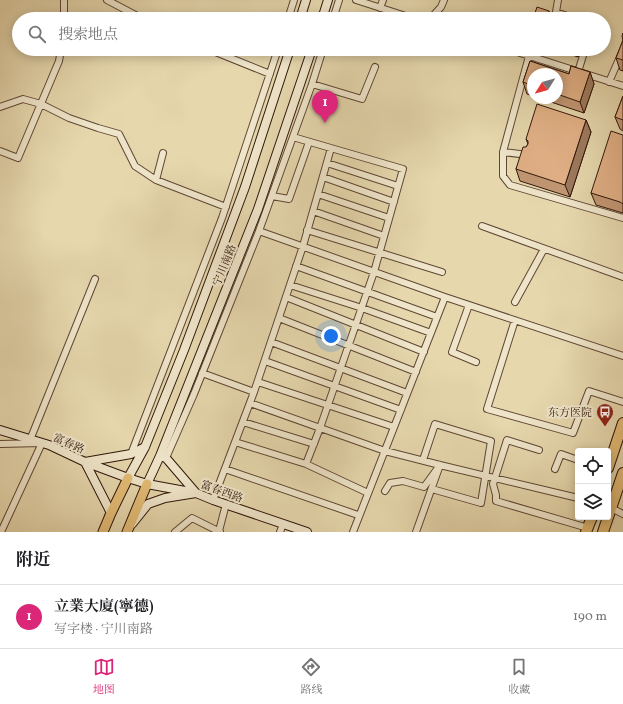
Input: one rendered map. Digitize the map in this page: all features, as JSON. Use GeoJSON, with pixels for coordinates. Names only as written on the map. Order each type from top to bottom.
{"type":"FeatureCollection","features":[{"type":"Feature","properties":{"kind":"highway"},"geometry":{"type":"LineString","coordinates":[[611,459],[623,423]]}},
{"type":"Feature","properties":{"kind":"highway"},"geometry":{"type":"LineString","coordinates":[[611,508],[623,473]]}},
{"type":"Feature","properties":{"kind":"highway"},"geometry":{"type":"LineString","coordinates":[[587,530],[591,520]]}},
{"type":"Feature","properties":{"kind":"highway"},"geometry":{"type":"LineString","coordinates":[[602,532],[606,520]]}},
{"type":"Feature","properties":{"kind":"main road"},"geometry":{"type":"LineString","coordinates":[[302,12],[306,0]]}},
{"type":"Feature","properties":{"kind":"main road"},"geometry":{"type":"LineString","coordinates":[[324,12],[328,0]]}},
{"type":"Feature","properties":{"kind":"main road","name":"宁川南路"},"geometry":{"type":"LineString","coordinates":[[128,478],[145,447],[184,350],[244,187],[288,56]]}},
{"type":"Feature","properties":{"kind":"main road","name":"宁川南路"},"geometry":{"type":"LineString","coordinates":[[146,484],[163,457],[258,209],[310,56]]}},
{"type":"Feature","properties":{"kind":"main road","name":"富春路"},"geometry":{"type":"LineString","coordinates":[[0,430],[42,443],[84,462],[128,478]]}},
{"type":"Feature","properties":{"kind":"main road"},"geometry":{"type":"LineString","coordinates":[[111,513],[84,462],[131,454],[145,447]]}},
{"type":"Feature","properties":{"kind":"main road"},"geometry":{"type":"LineString","coordinates":[[163,457],[196,493]]}},
{"type":"Feature","properties":{"kind":"main road"},"geometry":{"type":"LineString","coordinates":[[103,532],[128,478]]}},
{"type":"Feature","properties":{"kind":"main road","name":"富春西路"},"geometry":{"type":"LineString","coordinates":[[128,478],[146,484],[196,493],[307,532]]}},
{"type":"Feature","properties":{"kind":"main road"},"geometry":{"type":"LineString","coordinates":[[128,530],[146,484]]}},
{"type":"Feature","properties":{"kind":"main road"},"geometry":{"type":"LineString","coordinates":[[128,530],[148,504],[165,498],[196,493]]}},
{"type":"Feature","properties":{"kind":"street"},"geometry":{"type":"LineString","coordinates":[[64,0],[64,12]]}},
{"type":"Feature","properties":{"kind":"street"},"geometry":{"type":"LineString","coordinates":[[107,0],[130,12]]}},
{"type":"Feature","properties":{"kind":"street"},"geometry":{"type":"LineString","coordinates":[[290,12],[294,0]]}},
{"type":"Feature","properties":{"kind":"street"},"geometry":{"type":"LineString","coordinates":[[335,12],[339,0]]}},
{"type":"Feature","properties":{"kind":"street"},"geometry":{"type":"LineString","coordinates":[[356,0],[393,12]]}},
{"type":"Feature","properties":{"kind":"street"},"geometry":{"type":"LineString","coordinates":[[380,8],[383,0]]}},
{"type":"Feature","properties":{"kind":"street"},"geometry":{"type":"LineString","coordinates":[[436,12],[441,7],[444,0]]}},
{"type":"Feature","properties":{"kind":"street"},"geometry":{"type":"LineString","coordinates":[[556,12],[558,0]]}},
{"type":"Feature","properties":{"kind":"street"},"geometry":{"type":"LineString","coordinates":[[609,82],[623,50]]}},
{"type":"Feature","properties":{"kind":"street"},"geometry":{"type":"LineString","coordinates":[[0,151],[18,158],[59,62],[60,56]]}},
{"type":"Feature","properties":{"kind":"street"},"geometry":{"type":"LineString","coordinates":[[225,56],[270,74]]}},
{"type":"Feature","properties":{"kind":"street"},"geometry":{"type":"LineString","coordinates":[[131,454],[226,207],[276,56]]}},
{"type":"Feature","properties":{"kind":"street"},"geometry":{"type":"LineString","coordinates":[[163,457],[194,394],[259,231],[321,56]]}},
{"type":"Feature","properties":{"kind":"street"},"geometry":{"type":"LineString","coordinates":[[623,86],[529,56],[503,152],[503,176],[510,185],[623,218]]}},
{"type":"Feature","properties":{"kind":"street"},"geometry":{"type":"LineString","coordinates":[[578,72],[583,56]]}},
{"type":"Feature","properties":{"kind":"street"},"geometry":{"type":"LineString","coordinates":[[312,84],[362,100],[374,67]]}},
{"type":"Feature","properties":{"kind":"street"},"geometry":{"type":"LineString","coordinates":[[0,107],[23,99],[41,104],[69,118],[119,134],[135,166],[156,180],[226,207]]}},
{"type":"Feature","properties":{"kind":"street"},"geometry":{"type":"LineString","coordinates":[[293,137],[403,169],[374,272],[328,406],[306,464]]}},
{"type":"Feature","properties":{"kind":"street"},"geometry":{"type":"LineString","coordinates":[[272,196],[289,200],[309,142]]}},
{"type":"Feature","properties":{"kind":"street"},"geometry":{"type":"LineString","coordinates":[[213,500],[258,382],[303,246],[331,148]]}},
{"type":"Feature","properties":{"kind":"street"},"geometry":{"type":"LineString","coordinates":[[503,152],[528,155]]}},
{"type":"Feature","properties":{"kind":"street"},"geometry":{"type":"LineString","coordinates":[[156,180],[163,153]]}},
{"type":"Feature","properties":{"kind":"street"},"geometry":{"type":"LineString","coordinates":[[327,163],[398,186]]}},
{"type":"Feature","properties":{"kind":"street"},"geometry":{"type":"LineString","coordinates":[[323,177],[394,202]]}},
{"type":"Feature","properties":{"kind":"street"},"geometry":{"type":"LineString","coordinates":[[318,194],[389,218]]}},
{"type":"Feature","properties":{"kind":"street"},"geometry":{"type":"LineString","coordinates":[[313,211],[384,236]]}},
{"type":"Feature","properties":{"kind":"street"},"geometry":{"type":"LineString","coordinates":[[482,226],[623,277]]}},
{"type":"Feature","properties":{"kind":"street"},"geometry":{"type":"LineString","coordinates":[[307,230],[442,272]]}},
{"type":"Feature","properties":{"kind":"street"},"geometry":{"type":"LineString","coordinates":[[259,231],[445,297],[623,356]]}},
{"type":"Feature","properties":{"kind":"street"},"geometry":{"type":"LineString","coordinates":[[515,302],[544,249]]}},
{"type":"Feature","properties":{"kind":"street"},"geometry":{"type":"LineString","coordinates":[[296,266],[437,317]]}},
{"type":"Feature","properties":{"kind":"street"},"geometry":{"type":"LineString","coordinates":[[30,440],[94,279]]}},
{"type":"Feature","properties":{"kind":"street"},"geometry":{"type":"LineString","coordinates":[[290,285],[362,308],[431,333]]}},
{"type":"Feature","properties":{"kind":"street"},"geometry":{"type":"LineString","coordinates":[[286,297],[424,352]]}},
{"type":"Feature","properties":{"kind":"street"},"geometry":{"type":"LineString","coordinates":[[353,532],[358,515],[385,451],[445,297]]}},
{"type":"Feature","properties":{"kind":"street"},"geometry":{"type":"LineString","coordinates":[[469,305],[452,352],[476,362]]}},
{"type":"Feature","properties":{"kind":"street"},"geometry":{"type":"LineString","coordinates":[[279,318],[416,372]]}},
{"type":"Feature","properties":{"kind":"street"},"geometry":{"type":"LineString","coordinates":[[515,320],[487,409],[573,432],[589,392],[623,402]]}},
{"type":"Feature","properties":{"kind":"street"},"geometry":{"type":"LineString","coordinates":[[271,342],[407,394]]}},
{"type":"Feature","properties":{"kind":"street"},"geometry":{"type":"LineString","coordinates":[[265,360],[401,410]]}},
{"type":"Feature","properties":{"kind":"street"},"geometry":{"type":"LineString","coordinates":[[202,373],[254,392]]}},
{"type":"Feature","properties":{"kind":"street"},"geometry":{"type":"LineString","coordinates":[[258,382],[394,427]]}},
{"type":"Feature","properties":{"kind":"street"},"geometry":{"type":"LineString","coordinates":[[250,403],[385,451],[575,497]]}},
{"type":"Feature","properties":{"kind":"street"},"geometry":{"type":"LineString","coordinates":[[243,422],[314,444]]}},
{"type":"Feature","properties":{"kind":"street"},"geometry":{"type":"LineString","coordinates":[[423,460],[435,424],[491,441],[480,503],[432,489]]}},
{"type":"Feature","properties":{"kind":"street"},"geometry":{"type":"LineString","coordinates":[[539,450],[507,440],[493,484],[496,501],[587,530]]}},
{"type":"Feature","properties":{"kind":"street"},"geometry":{"type":"LineString","coordinates":[[235,442],[306,464],[368,493]]}},
{"type":"Feature","properties":{"kind":"street"},"geometry":{"type":"LineString","coordinates":[[0,444],[42,443],[1,532]]}},
{"type":"Feature","properties":{"kind":"street"},"geometry":{"type":"LineString","coordinates":[[555,469],[561,454],[575,459]]}},
{"type":"Feature","properties":{"kind":"street"},"geometry":{"type":"LineString","coordinates":[[416,532],[440,465]]}},
{"type":"Feature","properties":{"kind":"street"},"geometry":{"type":"LineString","coordinates":[[385,491],[390,483],[403,481],[424,487],[440,465]]}},
{"type":"Feature","properties":{"kind":"street"},"geometry":{"type":"LineString","coordinates":[[225,469],[358,515]]}},
{"type":"Feature","properties":{"kind":"street"},"geometry":{"type":"LineString","coordinates":[[174,532],[192,518],[220,532],[226,504]]}},
{"type":"Feature","properties":{"kind":"street"},"geometry":{"type":"LineString","coordinates":[[611,508],[623,514]]}},
{"type":"Feature","properties":{"kind":"street"},"geometry":{"type":"LineString","coordinates":[[280,532],[283,524]]}},
{"type":"Feature","properties":{"kind":"building"},"geometry":{"type":"Polygon","coordinates":[[[537,7],[549,11],[549,12],[535,12],[537,7]]]}},
{"type":"Feature","properties":{"kind":"building"},"geometry":{"type":"Polygon","coordinates":[[[623,40],[623,60],[616,58],[623,40]]]}},
{"type":"Feature","properties":{"kind":"building"},"geometry":{"type":"Polygon","coordinates":[[[530,61],[551,68],[528,68],[530,61]]]}},
{"type":"Feature","properties":{"kind":"building"},"geometry":{"type":"Polygon","coordinates":[[[571,66],[590,72],[580,102],[563,96],[563,72],[569,74],[571,66]]]}},
{"type":"Feature","properties":{"kind":"building"},"geometry":{"type":"Polygon","coordinates":[[[527,70],[527,84],[523,82],[527,70]]]}},
{"type":"Feature","properties":{"kind":"building"},"geometry":{"type":"Polygon","coordinates":[[[623,96],[623,120],[615,117],[623,96]]]}},
{"type":"Feature","properties":{"kind":"building"},"geometry":{"type":"Polygon","coordinates":[[[537,104],[586,120],[565,185],[516,169],[523,147],[526,147],[528,144],[526,139],[537,104]]]}},
{"type":"Feature","properties":{"kind":"building"},"geometry":{"type":"Polygon","coordinates":[[[611,131],[623,135],[623,204],[591,193],[611,131]]]}},
{"type":"Feature","properties":{"kind":"place","name":"立業大廈(寧德)"},"geometry":{"type":"Point","coordinates":[325,123]}},
{"type":"Feature","properties":{"kind":"place","name":"东方医院"},"geometry":{"type":"Point","coordinates":[605,427]}}]}
